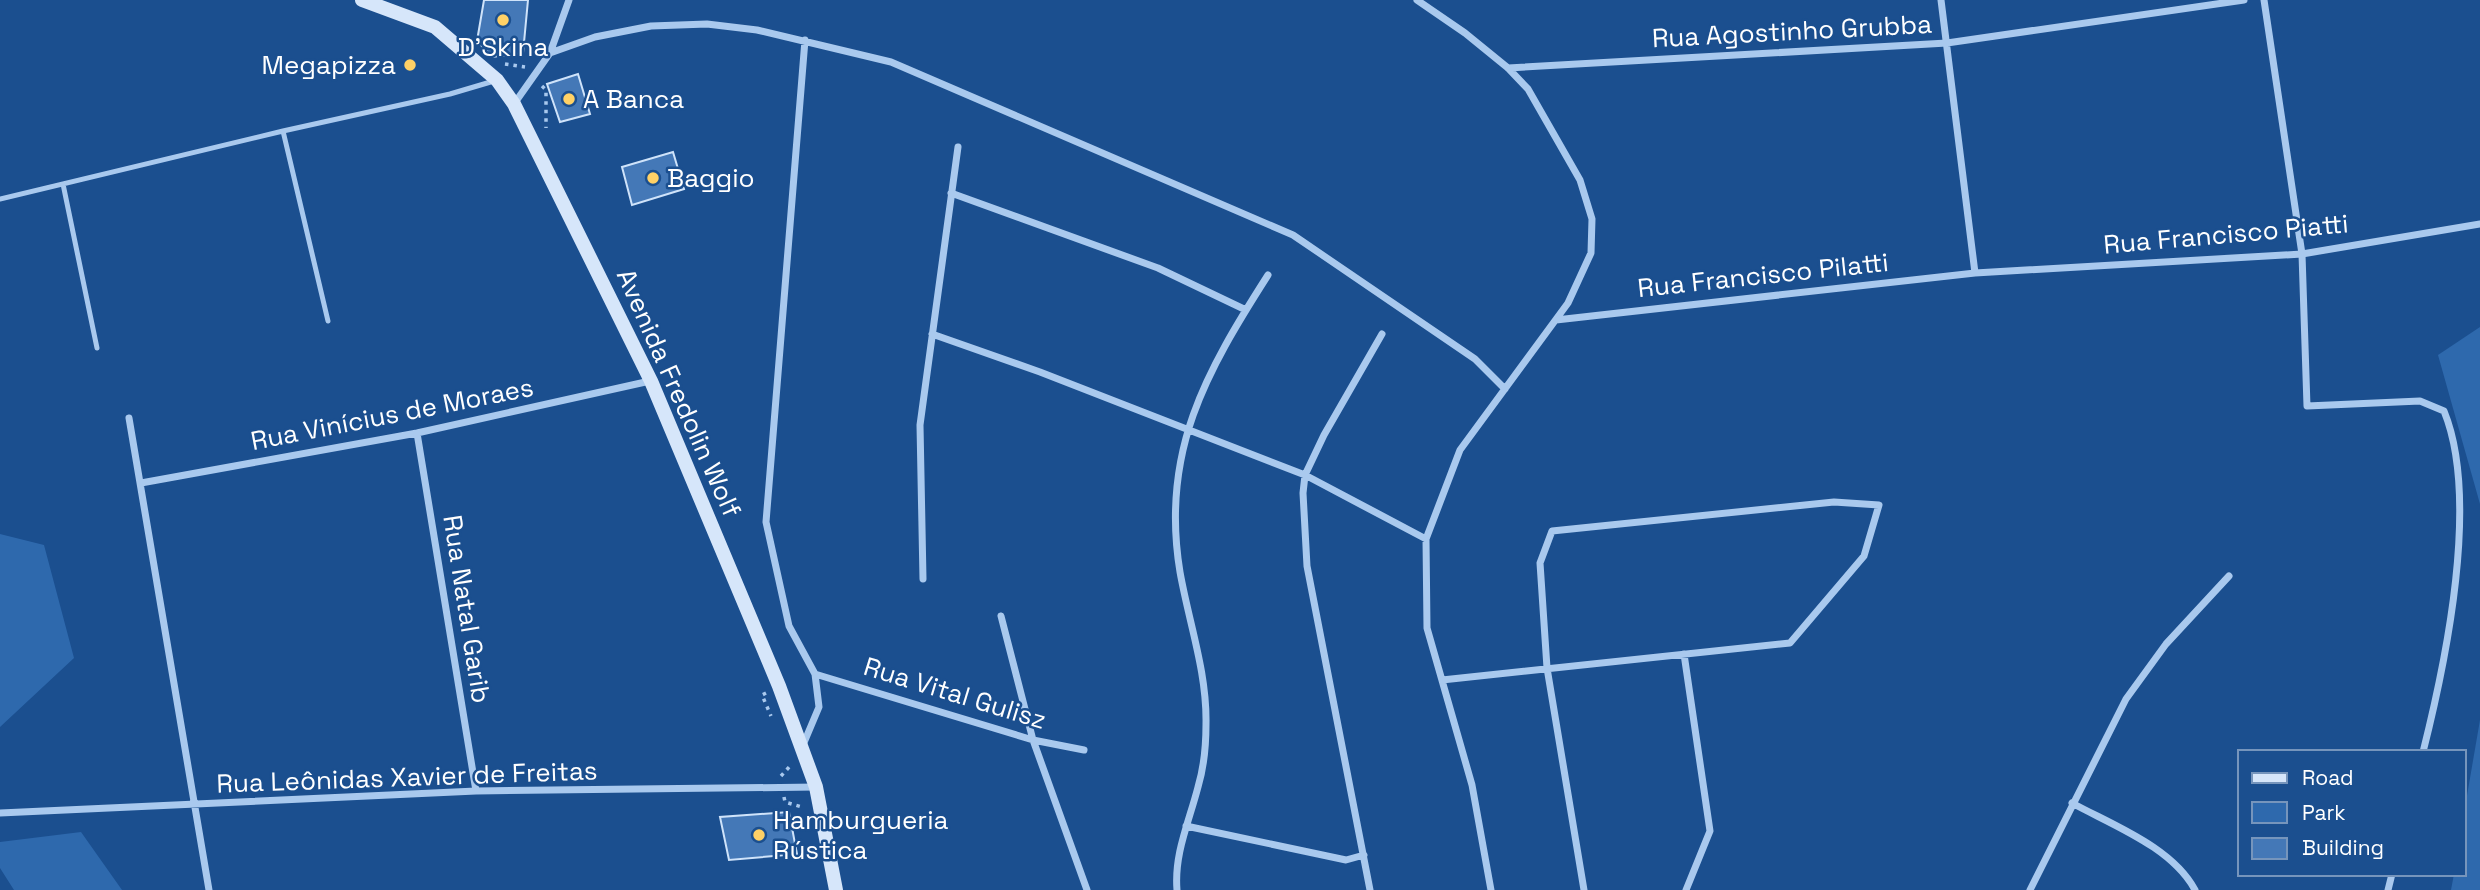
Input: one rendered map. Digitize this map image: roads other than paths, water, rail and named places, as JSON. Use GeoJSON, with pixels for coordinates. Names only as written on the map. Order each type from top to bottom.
{"type":"FeatureCollection","features":[{"type":"Feature","properties":{"kind":"main road","name":"Avenida Fredolin Wolf"},"geometry":{"type":"LineString","coordinates":[[362,0],[435,27],[497,80],[514,103],[651,381],[803,746],[816,788],[836,890]]}},
{"type":"Feature","properties":{"kind":"street"},"geometry":{"type":"LineString","coordinates":[[514,103],[550,53],[569,0]]}},
{"type":"Feature","properties":{"kind":"street"},"geometry":{"type":"LineString","coordinates":[[1417,0],[1508,68],[1528,89],[1580,180],[1592,219],[1591,253],[1568,303],[1460,450],[1426,539],[1427,628],[1472,785],[1491,890]]}},
{"type":"Feature","properties":{"kind":"street"},"geometry":{"type":"LineString","coordinates":[[1941,0],[1975,273]]}},
{"type":"Feature","properties":{"kind":"street","name":"Rua Agostinho Grubba"},"geometry":{"type":"LineString","coordinates":[[1508,68],[1947,43],[2244,0]]}},
{"type":"Feature","properties":{"kind":"street"},"geometry":{"type":"LineString","coordinates":[[2264,0],[2302,254],[2307,406],[2420,401],[2444,411],[2455,438],[2460,531],[2446,660],[2424,750]]}},
{"type":"Feature","properties":{"kind":"street"},"geometry":{"type":"LineString","coordinates":[[550,53],[595,37],[652,26],[707,24],[757,30],[891,62],[1293,235],[1454,343],[1475,359],[1505,389]]}},
{"type":"Feature","properties":{"kind":"street"},"geometry":{"type":"LineString","coordinates":[[803,746],[819,707],[815,674],[789,626],[766,522],[805,40]]}},
{"type":"Feature","properties":{"kind":"street"},"geometry":{"type":"LineString","coordinates":[[923,579],[920,425],[958,147]]}},
{"type":"Feature","properties":{"kind":"street"},"geometry":{"type":"LineString","coordinates":[[951,193],[1158,268],[1246,310]]}},
{"type":"Feature","properties":{"kind":"street","name":"Rua Francisco Piatti"},"geometry":{"type":"LineString","coordinates":[[1975,273],[2302,254],[2480,224]]}},
{"type":"Feature","properties":{"kind":"street","name":"Rua Francisco Pilatti"},"geometry":{"type":"LineString","coordinates":[[1556,320],[1975,273]]}},
{"type":"Feature","properties":{"kind":"street"},"geometry":{"type":"LineString","coordinates":[[1177,890],[1175,869],[1200,783],[1206,711],[1204,684],[1177,543],[1177,486],[1187,431],[1215,360],[1268,275]]}},
{"type":"Feature","properties":{"kind":"street"},"geometry":{"type":"LineString","coordinates":[[932,334],[1040,372],[1305,475],[1426,539]]}},
{"type":"Feature","properties":{"kind":"street"},"geometry":{"type":"LineString","coordinates":[[1370,890],[1307,566],[1303,493],[1305,475],[1339,406],[1382,334]]}},
{"type":"Feature","properties":{"kind":"street","name":"Rua Vinícius de Moraes"},"geometry":{"type":"LineString","coordinates":[[141,483],[417,433],[651,381]]}},
{"type":"Feature","properties":{"kind":"street"},"geometry":{"type":"LineString","coordinates":[[128,418],[209,890]]}},
{"type":"Feature","properties":{"kind":"street","name":"Rua Natal Garib"},"geometry":{"type":"LineString","coordinates":[[417,433],[475,791]]}},
{"type":"Feature","properties":{"kind":"street"},"geometry":{"type":"LineString","coordinates":[[1442,680],[1547,668],[1790,643],[1864,556],[1879,505],[1834,502],[1552,531],[1540,563],[1547,668],[1584,890]]}},
{"type":"Feature","properties":{"kind":"street"},"geometry":{"type":"LineString","coordinates":[[2030,890],[2126,699],[2166,644],[2229,576]]}},
{"type":"Feature","properties":{"kind":"street"},"geometry":{"type":"LineString","coordinates":[[1001,617],[1033,740],[1087,890]]}},
{"type":"Feature","properties":{"kind":"street"},"geometry":{"type":"LineString","coordinates":[[1684,654],[1710,831],[1686,890]]}},
{"type":"Feature","properties":{"kind":"street","name":"Rua Vital Gulisz"},"geometry":{"type":"LineString","coordinates":[[815,674],[1033,740],[1084,750]]}},
{"type":"Feature","properties":{"kind":"street","name":"Rua Leônidas Xavier de Freitas"},"geometry":{"type":"LineString","coordinates":[[0,813],[475,791],[816,788]]}},
{"type":"Feature","properties":{"kind":"street"},"geometry":{"type":"LineString","coordinates":[[2072,803],[2157,850],[2190,881],[2195,890]]}},
{"type":"Feature","properties":{"kind":"street"},"geometry":{"type":"LineString","coordinates":[[1186,825],[1346,860],[1364,855]]}},
{"type":"Feature","properties":{"kind":"lane"},"geometry":{"type":"LineString","coordinates":[[0,199],[450,94],[497,80]]}},
{"type":"Feature","properties":{"kind":"lane"},"geometry":{"type":"LineString","coordinates":[[283,131],[328,321]]}},
{"type":"Feature","properties":{"kind":"lane"},"geometry":{"type":"LineString","coordinates":[[63,184],[97,348]]}},
{"type":"Feature","properties":{"kind":"place","name":"D'Skina"},"geometry":{"type":"Point","coordinates":[503,20]}},
{"type":"Feature","properties":{"kind":"place","name":"Megapizza"},"geometry":{"type":"Point","coordinates":[410,65]}},
{"type":"Feature","properties":{"kind":"place","name":"A Banca"},"geometry":{"type":"Point","coordinates":[569,99]}},
{"type":"Feature","properties":{"kind":"place","name":"Baggio"},"geometry":{"type":"Point","coordinates":[653,178]}},
{"type":"Feature","properties":{"kind":"place","name":"Hamburgueria Rústica"},"geometry":{"type":"Point","coordinates":[759,835]}}]}
